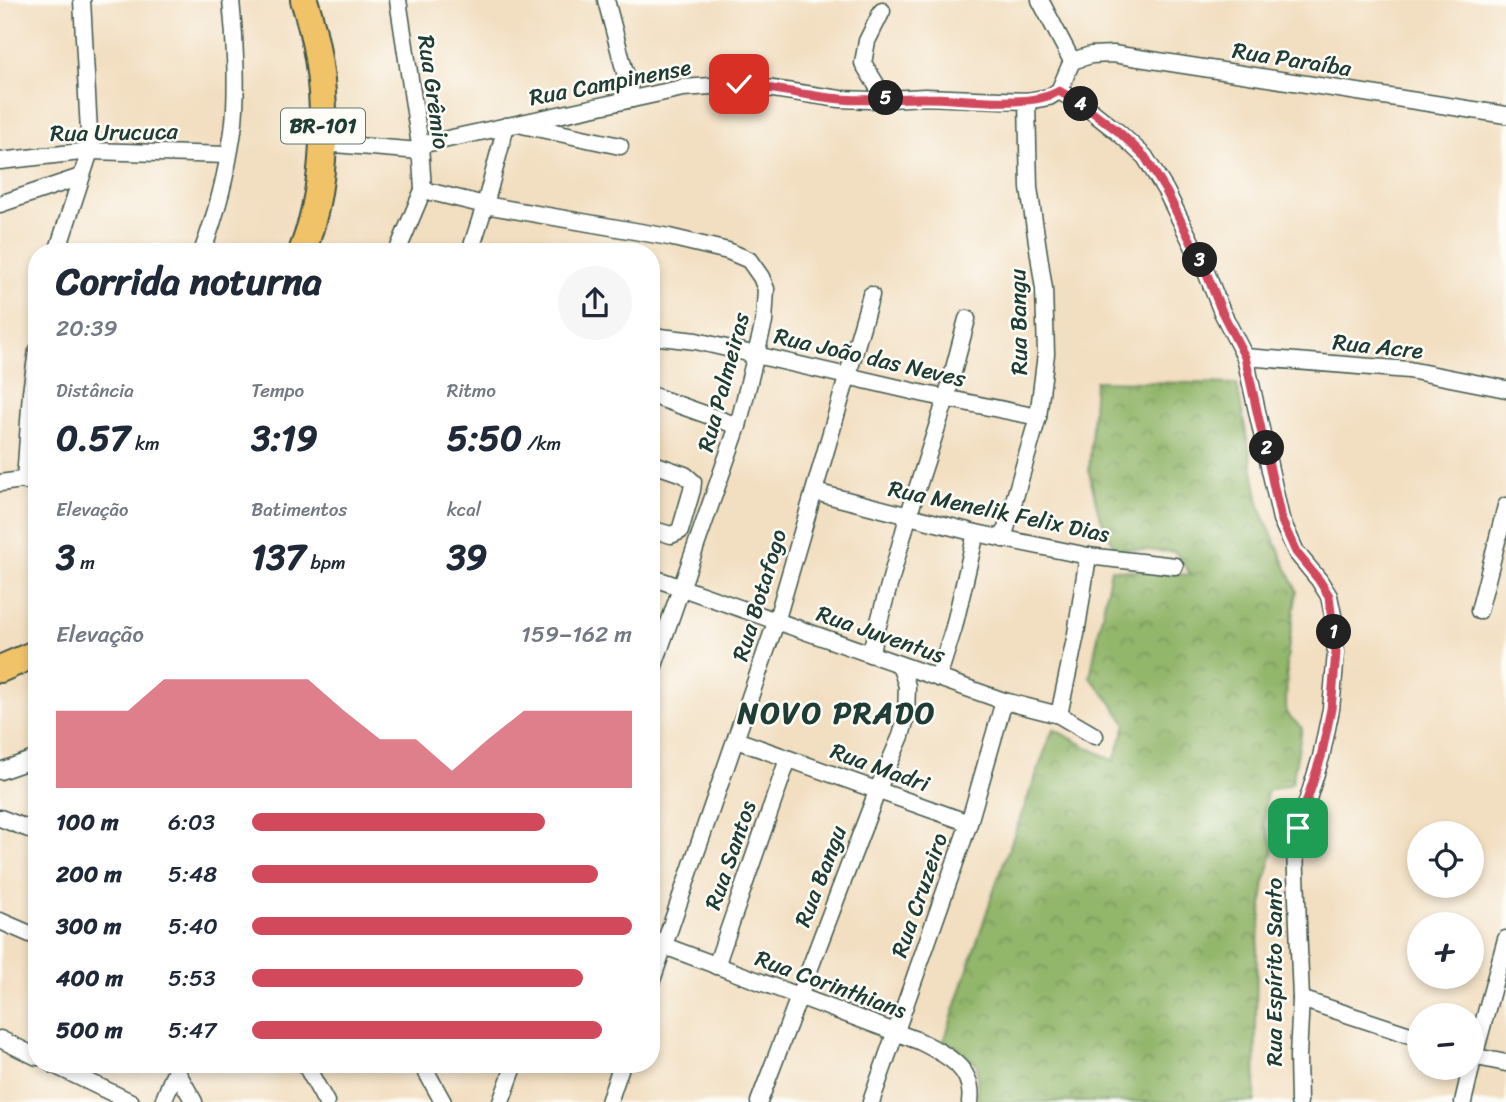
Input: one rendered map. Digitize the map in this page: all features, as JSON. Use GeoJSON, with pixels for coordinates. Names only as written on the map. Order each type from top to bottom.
{"type":"FeatureCollection","features":[{"type":"Feature","properties":{"kind":"highway","name":"BR-101"},"geometry":{"type":"LineString","coordinates":[[304,0],[322,85],[322,143],[316,206],[305,243]]}},
{"type":"Feature","properties":{"kind":"highway"},"geometry":{"type":"LineString","coordinates":[[0,669],[28,657]]}},
{"type":"Feature","properties":{"kind":"street"},"geometry":{"type":"LineString","coordinates":[[60,243],[90,151],[82,0]]}},
{"type":"Feature","properties":{"kind":"street"},"geometry":{"type":"LineString","coordinates":[[205,243],[223,182],[233,129],[231,0]]}},
{"type":"Feature","properties":{"kind":"street","name":"Rua Grêmio"},"geometry":{"type":"LineString","coordinates":[[398,0],[420,148],[423,190]]}},
{"type":"Feature","properties":{"kind":"street"},"geometry":{"type":"LineString","coordinates":[[606,0],[632,99]]}},
{"type":"Feature","properties":{"kind":"street"},"geometry":{"type":"LineString","coordinates":[[1040,0],[1072,61],[1059,91]]}},
{"type":"Feature","properties":{"kind":"street"},"geometry":{"type":"LineString","coordinates":[[882,10],[867,41],[863,63],[884,99]]}},
{"type":"Feature","properties":{"kind":"street","name":"Rua Paraíba"},"geometry":{"type":"LineString","coordinates":[[1072,61],[1091,55],[1113,54],[1506,115]]}},
{"type":"Feature","properties":{"kind":"street","name":"Rua Campinense"},"geometry":{"type":"LineString","coordinates":[[322,143],[420,148],[511,125],[682,88],[739,84],[840,99],[1027,101],[1049,97],[1059,91]]}},
{"type":"Feature","properties":{"kind":"street","name":"Rua Espírito Santo"},"geometry":{"type":"LineString","coordinates":[[1059,91],[1098,116],[1145,157],[1166,191],[1245,357],[1281,519],[1296,552],[1329,596],[1336,653],[1331,709],[1321,757],[1298,828],[1295,849],[1301,999],[1298,1102]]}},
{"type":"Feature","properties":{"kind":"street","name":"Rua Bangu"},"geometry":{"type":"LineString","coordinates":[[1003,539],[1038,417],[1046,354],[1044,289],[1030,198],[1027,101]]}},
{"type":"Feature","properties":{"kind":"street"},"geometry":{"type":"LineString","coordinates":[[473,243],[511,125],[620,146]]}},
{"type":"Feature","properties":{"kind":"street","name":"Rua Urucuca"},"geometry":{"type":"LineString","coordinates":[[0,161],[90,151],[228,155]]}},
{"type":"Feature","properties":{"kind":"street"},"geometry":{"type":"LineString","coordinates":[[0,204],[80,177]]}},
{"type":"Feature","properties":{"kind":"street"},"geometry":{"type":"LineString","coordinates":[[401,243],[423,190]]}},
{"type":"Feature","properties":{"kind":"street","name":"Rua Palmeiras"},"geometry":{"type":"LineString","coordinates":[[423,190],[485,205],[670,237],[728,251],[749,260],[761,277],[766,289],[764,322],[738,426],[660,649]]}},
{"type":"Feature","properties":{"kind":"street","name":"Rua Botafogo"},"geometry":{"type":"LineString","coordinates":[[660,939],[736,740],[776,622],[871,296]]}},
{"type":"Feature","properties":{"kind":"street"},"geometry":{"type":"LineString","coordinates":[[870,654],[967,319]]}},
{"type":"Feature","properties":{"kind":"street","name":"Rua João das Neves"},"geometry":{"type":"LineString","coordinates":[[660,336],[696,341],[946,399],[1038,417]]}},
{"type":"Feature","properties":{"kind":"street","name":"Rua Acre"},"geometry":{"type":"LineString","coordinates":[[1245,357],[1402,369],[1506,389]]}},
{"type":"Feature","properties":{"kind":"street"},"geometry":{"type":"LineString","coordinates":[[660,399],[738,426]]}},
{"type":"Feature","properties":{"kind":"street"},"geometry":{"type":"LineString","coordinates":[[660,466],[685,475],[692,482],[692,490],[680,531],[671,535],[660,532]]}},
{"type":"Feature","properties":{"kind":"street"},"geometry":{"type":"LineString","coordinates":[[0,483],[28,479]]}},
{"type":"Feature","properties":{"kind":"street","name":"Rua Menelik Felix Dias"},"geometry":{"type":"LineString","coordinates":[[815,492],[1003,539],[1088,556],[1175,566]]}},
{"type":"Feature","properties":{"kind":"street"},"geometry":{"type":"LineString","coordinates":[[1479,611],[1506,506]]}},
{"type":"Feature","properties":{"kind":"street"},"geometry":{"type":"LineString","coordinates":[[938,678],[954,627],[976,533]]}},
{"type":"Feature","properties":{"kind":"street"},"geometry":{"type":"LineString","coordinates":[[1059,715],[1076,634],[1088,556]]}},
{"type":"Feature","properties":{"kind":"street","name":"Rua Juventus"},"geometry":{"type":"LineString","coordinates":[[660,580],[1004,701],[1059,715],[1096,736]]}},
{"type":"Feature","properties":{"kind":"street","name":"Rua Bangu"},"geometry":{"type":"LineString","coordinates":[[759,1102],[878,789],[901,736],[906,718],[907,685],[900,665]]}},
{"type":"Feature","properties":{"kind":"street","name":"Rua Cruzeiro"},"geometry":{"type":"LineString","coordinates":[[871,1102],[969,823],[1004,701]]}},
{"type":"Feature","properties":{"kind":"street","name":"Rua Madri"},"geometry":{"type":"LineString","coordinates":[[736,740],[969,823]]}},
{"type":"Feature","properties":{"kind":"street","name":"Rua Santos"},"geometry":{"type":"LineString","coordinates":[[716,965],[788,759]]}},
{"type":"Feature","properties":{"kind":"street"},"geometry":{"type":"LineString","coordinates":[[0,771],[28,761]]}},
{"type":"Feature","properties":{"kind":"street"},"geometry":{"type":"LineString","coordinates":[[0,818],[28,829]]}},
{"type":"Feature","properties":{"kind":"street"},"geometry":{"type":"LineString","coordinates":[[0,921],[28,933]]}},
{"type":"Feature","properties":{"kind":"street"},"geometry":{"type":"LineString","coordinates":[[1484,1018],[1506,939]]}},
{"type":"Feature","properties":{"kind":"street","name":"Rua Corinthians"},"geometry":{"type":"LineString","coordinates":[[660,945],[947,1054],[960,1066],[969,1081],[970,1099]]}},
{"type":"Feature","properties":{"kind":"street"},"geometry":{"type":"LineString","coordinates":[[1301,999],[1407,1034]]}},
{"type":"Feature","properties":{"kind":"street"},"geometry":{"type":"LineString","coordinates":[[0,1039],[28,1053]]}},
{"type":"Feature","properties":{"kind":"street"},"geometry":{"type":"LineString","coordinates":[[1484,1062],[1506,1063]]}},
{"type":"Feature","properties":{"kind":"street"},"geometry":{"type":"LineString","coordinates":[[71,1073],[131,1102]]}},
{"type":"Feature","properties":{"kind":"street"},"geometry":{"type":"LineString","coordinates":[[163,1102],[175,1073]]}},
{"type":"Feature","properties":{"kind":"street"},"geometry":{"type":"LineString","coordinates":[[180,1073],[194,1102]]}},
{"type":"Feature","properties":{"kind":"street"},"geometry":{"type":"LineString","coordinates":[[309,1073],[326,1102]]}},
{"type":"Feature","properties":{"kind":"street"},"geometry":{"type":"LineString","coordinates":[[427,1073],[443,1102]]}},
{"type":"Feature","properties":{"kind":"street"},"geometry":{"type":"LineString","coordinates":[[501,1102],[512,1073]]}},
{"type":"Feature","properties":{"kind":"street"},"geometry":{"type":"LineString","coordinates":[[609,1102],[619,1073]]}},
{"type":"Feature","properties":{"kind":"street"},"geometry":{"type":"LineString","coordinates":[[1463,1102],[1468,1080]]}},
{"type":"Feature","properties":{"kind":"green space"},"geometry":{"type":"Polygon","coordinates":[[[1095,381],[1237,384],[1260,508],[1297,591],[1287,658],[1286,713],[1302,728],[1292,784],[1267,791],[1264,823],[1274,847],[1264,886],[1257,953],[1255,1102],[978,1102],[977,1064],[944,1041],[997,881],[1053,729],[1114,761],[1126,724],[1090,677],[1111,569],[1191,575],[1175,552],[1114,548],[1098,511],[1089,472],[1095,381]]]}},
{"type":"Feature","properties":{"kind":"district","name":"NOVO PRADO"},"geometry":{"type":"Point","coordinates":[837,713]}},
{"type":"Feature","properties":{"kind":"route"},"geometry":{"type":"LineString","coordinates":[[739,84],[840,99],[870,100],[925,97],[1027,101],[1049,97],[1059,91],[1085,106],[1119,132],[1145,157],[1166,191],[1245,357],[1287,537],[1329,596],[1336,653],[1331,709],[1321,757],[1298,828]]}}]}
